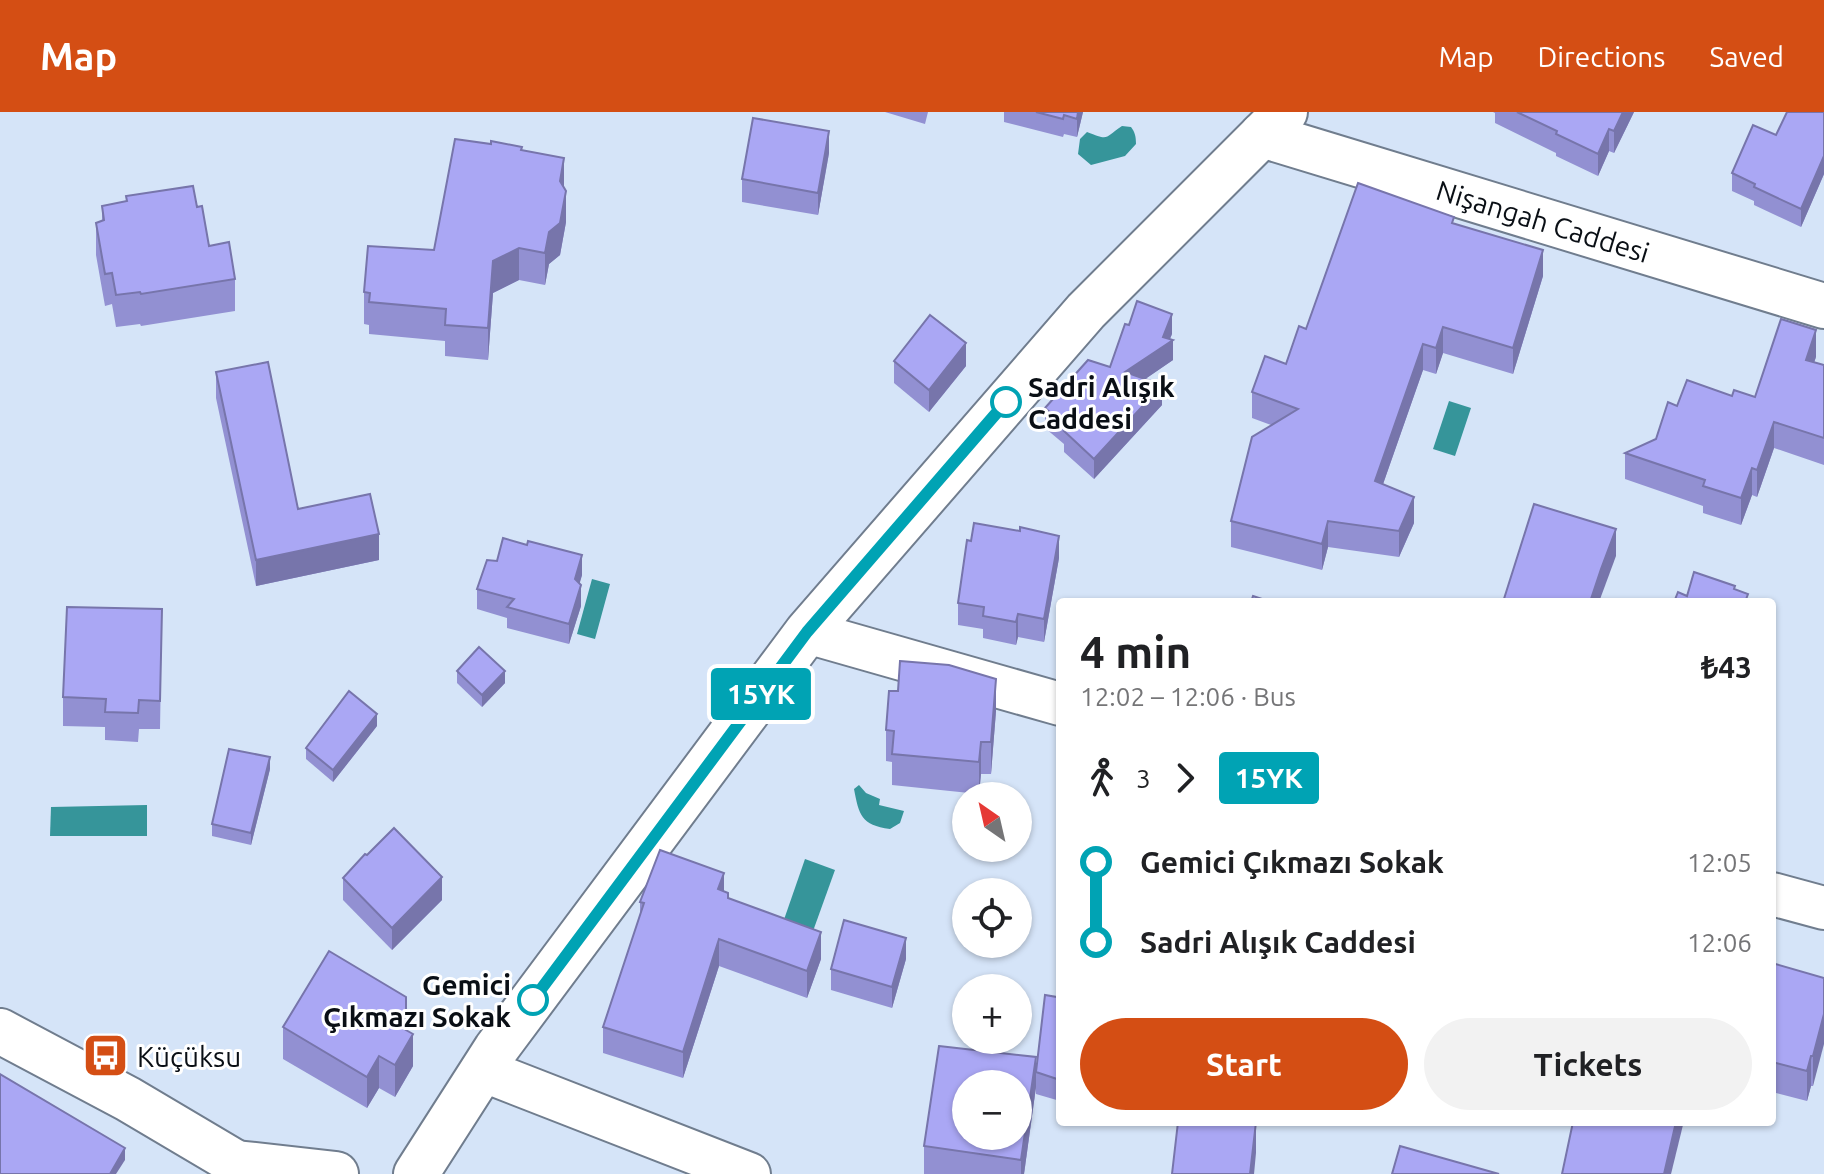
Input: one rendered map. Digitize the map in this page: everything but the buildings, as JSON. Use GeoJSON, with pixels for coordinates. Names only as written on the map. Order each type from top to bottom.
{"type":"FeatureCollection","features":[{"type":"Feature","properties":{"kind":"street","name":"Nişangah Caddesi"},"geometry":{"type":"LineString","coordinates":[[1273,124],[1824,306]]}},
{"type":"Feature","properties":{"kind":"street"},"geometry":{"type":"LineString","coordinates":[[416,1174],[515,1023],[807,632],[1086,311],[1273,124]]}},
{"type":"Feature","properties":{"kind":"street"},"geometry":{"type":"LineString","coordinates":[[807,632],[1056,703]]}},
{"type":"Feature","properties":{"kind":"street"},"geometry":{"type":"LineString","coordinates":[[1776,895],[1824,908]]}},
{"type":"Feature","properties":{"kind":"street"},"geometry":{"type":"LineString","coordinates":[[0,1031],[128,1099],[241,1169],[336,1174]]}},
{"type":"Feature","properties":{"kind":"street"},"geometry":{"type":"LineString","coordinates":[[482,1070],[749,1174]]}},
{"type":"Feature","properties":{"kind":"shaded area"},"geometry":{"type":"Polygon","coordinates":[[[1122,126],[1131,127],[1136,139],[1136,144],[1125,156],[1091,165],[1078,154],[1080,139],[1087,132],[1106,137],[1122,126]]]}},
{"type":"Feature","properties":{"kind":"shaded area"},"geometry":{"type":"Polygon","coordinates":[[[1449,401],[1471,408],[1455,456],[1433,449],[1449,401]]]}},
{"type":"Feature","properties":{"kind":"shaded area"},"geometry":{"type":"Polygon","coordinates":[[[592,579],[610,584],[595,639],[577,634],[592,579]]]}},
{"type":"Feature","properties":{"kind":"shaded area"},"geometry":{"type":"Polygon","coordinates":[[[859,785],[866,793],[880,799],[879,805],[904,811],[900,823],[890,829],[867,821],[860,812],[854,789],[859,785]]]}},
{"type":"Feature","properties":{"kind":"shaded area"},"geometry":{"type":"Polygon","coordinates":[[[147,805],[147,836],[50,836],[51,807],[147,805]]]}},
{"type":"Feature","properties":{"kind":"shaded area"},"geometry":{"type":"Polygon","coordinates":[[[805,859],[835,870],[808,945],[779,934],[805,859]]]}},
{"type":"Feature","properties":{"kind":"bus line","name":"15YK"},"geometry":{"type":"LineString","coordinates":[[533,1000],[807,632],[1006,402]]}},
{"type":"Feature","properties":{"kind":"place","name":"Sadri Alışık Caddesi"},"geometry":{"type":"Point","coordinates":[1006,402]}},
{"type":"Feature","properties":{"kind":"place","name":"Gemici Çıkmazı Sokak"},"geometry":{"type":"Point","coordinates":[533,1000]}},
{"type":"Feature","properties":{"kind":"place","name":"Küçüksu"},"geometry":{"type":"Point","coordinates":[106,1056]}}]}
